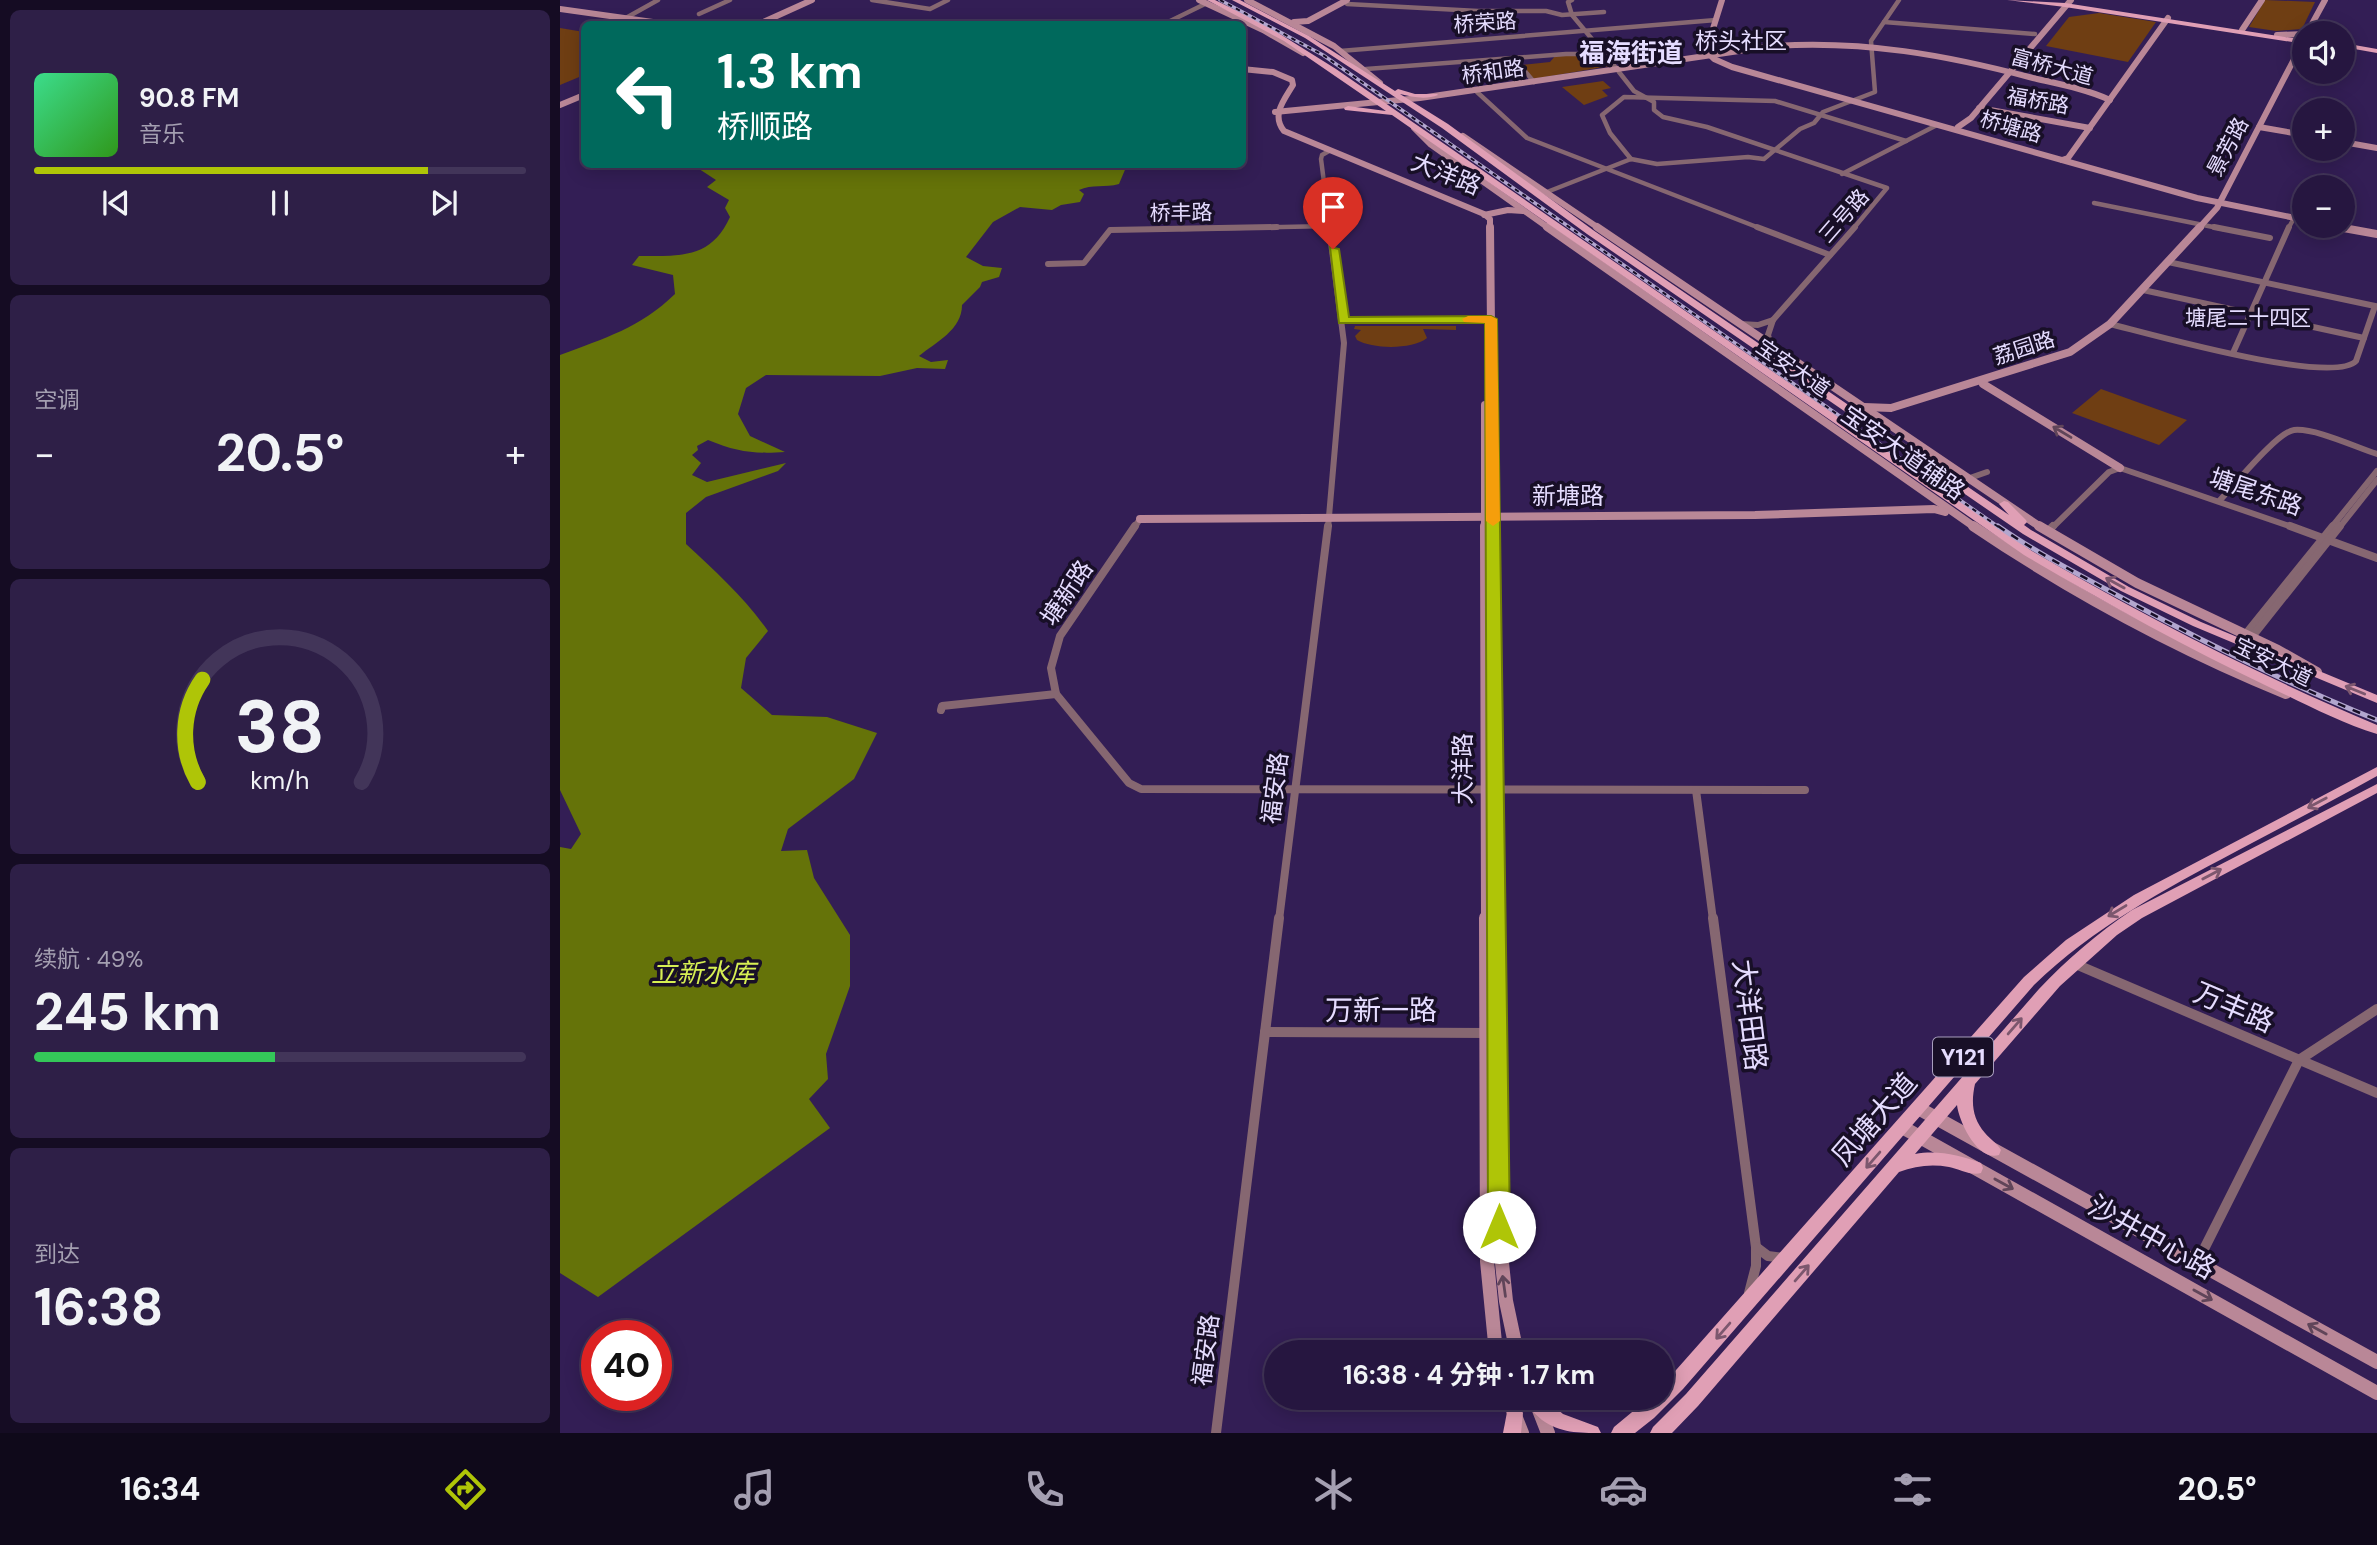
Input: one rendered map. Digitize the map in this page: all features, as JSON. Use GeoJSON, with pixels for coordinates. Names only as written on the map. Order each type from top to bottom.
{"type":"FeatureCollection","features":[{"type":"Feature","properties":{"kind":"main road","name":"宝安大道"},"geometry":{"type":"LineString","coordinates":[[1235,0],[1307,37],[1445,127],[1590,232],[1981,502],[2044,535],[2125,589],[2185,618],[2377,699]]}},
{"type":"Feature","properties":{"kind":"main road"},"geometry":{"type":"LineString","coordinates":[[2010,0],[2066,2],[2099,10],[2292,38]]}},
{"type":"Feature","properties":{"kind":"main road"},"geometry":{"type":"LineString","coordinates":[[2050,0],[2278,37]]}},
{"type":"Feature","properties":{"kind":"main road"},"geometry":{"type":"LineString","coordinates":[[2027,1],[2049,7],[2057,13],[2099,10]]}},
{"type":"Feature","properties":{"kind":"main road","name":"宝安大道"},"geometry":{"type":"LineString","coordinates":[[1209,2],[1276,31],[2028,553],[2144,620],[2331,711],[2377,730]]}},
{"type":"Feature","properties":{"kind":"main road"},"geometry":{"type":"LineString","coordinates":[[2355,49],[2377,52]]}},
{"type":"Feature","properties":{"kind":"main road"},"geometry":{"type":"LineString","coordinates":[[1382,85],[1415,96],[1438,96]]}},
{"type":"Feature","properties":{"kind":"main road"},"geometry":{"type":"LineString","coordinates":[[1348,107],[1361,99],[1360,89]]}},
{"type":"Feature","properties":{"kind":"main road"},"geometry":{"type":"LineString","coordinates":[[1425,114],[1424,104],[1438,96]]}},
{"type":"Feature","properties":{"kind":"main road"},"geometry":{"type":"LineString","coordinates":[[1348,107],[1375,110],[1404,121]]}},
{"type":"Feature","properties":{"kind":"main road"},"geometry":{"type":"LineString","coordinates":[[2004,504],[2044,535]]}},
{"type":"Feature","properties":{"kind":"main road"},"geometry":{"type":"LineString","coordinates":[[2350,718],[2377,737]]}},
{"type":"Feature","properties":{"kind":"main road","name":"凤塘大道"},"geometry":{"type":"LineString","coordinates":[[1620,1432],[1667,1394],[2029,981],[2087,930],[2143,895],[2377,771]]}},
{"type":"Feature","properties":{"kind":"main road","name":"凤塘大道"},"geometry":{"type":"LineString","coordinates":[[1659,1433],[1692,1400],[2073,963],[2137,914],[2377,788]]}},
{"type":"Feature","properties":{"kind":"main road"},"geometry":{"type":"LineString","coordinates":[[1971,1077],[1964,1094],[1965,1114],[1973,1131],[1993,1150]]}},
{"type":"Feature","properties":{"kind":"main road"},"geometry":{"type":"LineString","coordinates":[[1891,1170],[1910,1161],[1929,1158],[1949,1160],[1975,1168]]}},
{"type":"Feature","properties":{"kind":"main road"},"geometry":{"type":"LineString","coordinates":[[1511,1410],[1511,1433]]}},
{"type":"Feature","properties":{"kind":"main road"},"geometry":{"type":"LineString","coordinates":[[1545,1410],[1557,1421],[1592,1433]]}},
{"type":"Feature","properties":{"kind":"street"},"geometry":{"type":"LineString","coordinates":[[624,19],[658,0]]}},
{"type":"Feature","properties":{"kind":"street"},"geometry":{"type":"LineString","coordinates":[[699,13],[730,0]]}},
{"type":"Feature","properties":{"kind":"street"},"geometry":{"type":"LineString","coordinates":[[756,21],[802,0]]}},
{"type":"Feature","properties":{"kind":"street"},"geometry":{"type":"LineString","coordinates":[[766,21],[812,0]]}},
{"type":"Feature","properties":{"kind":"street"},"geometry":{"type":"LineString","coordinates":[[873,0],[930,9],[948,0]]}},
{"type":"Feature","properties":{"kind":"street"},"geometry":{"type":"LineString","coordinates":[[1199,0],[1209,2]]}},
{"type":"Feature","properties":{"kind":"street"},"geometry":{"type":"LineString","coordinates":[[1247,0],[1306,29],[1366,69],[1382,85]]}},
{"type":"Feature","properties":{"kind":"street"},"geometry":{"type":"LineString","coordinates":[[1291,22],[1306,21],[1355,0]]}},
{"type":"Feature","properties":{"kind":"street"},"geometry":{"type":"LineString","coordinates":[[1572,0],[1568,2],[1572,15],[1634,91],[1654,102],[1654,110],[1663,117],[1707,127],[1842,174],[1937,125]]}},
{"type":"Feature","properties":{"kind":"street"},"geometry":{"type":"LineString","coordinates":[[1715,57],[1706,51],[1722,0]]}},
{"type":"Feature","properties":{"kind":"street"},"geometry":{"type":"LineString","coordinates":[[1715,57],[1713,50],[1728,0]]}},
{"type":"Feature","properties":{"kind":"street"},"geometry":{"type":"LineString","coordinates":[[1547,192],[1631,159],[1657,164],[1677,164],[1748,157],[1765,159],[1800,129],[1814,122],[1818,116],[1873,94],[1877,89],[1870,46],[1897,0]]}},
{"type":"Feature","properties":{"kind":"street"},"geometry":{"type":"LineString","coordinates":[[2242,30],[2262,0]]}},
{"type":"Feature","properties":{"kind":"street","name":"景芳路"},"geometry":{"type":"LineString","coordinates":[[2314,21],[2325,0]]}},
{"type":"Feature","properties":{"kind":"street"},"geometry":{"type":"LineString","coordinates":[[2319,21],[2330,0]]}},
{"type":"Feature","properties":{"kind":"street"},"geometry":{"type":"LineString","coordinates":[[1170,21],[1209,2]]}},
{"type":"Feature","properties":{"kind":"street"},"geometry":{"type":"LineString","coordinates":[[1347,2],[1478,11],[1546,11],[1572,15],[1604,12]]}},
{"type":"Feature","properties":{"kind":"street"},"geometry":{"type":"LineString","coordinates":[[1967,120],[1966,117],[1995,80],[2015,64],[2066,2]]}},
{"type":"Feature","properties":{"kind":"street"},"geometry":{"type":"LineString","coordinates":[[560,9],[636,21]]}},
{"type":"Feature","properties":{"kind":"street"},"geometry":{"type":"LineString","coordinates":[[1306,29],[1327,13]]}},
{"type":"Feature","properties":{"kind":"street"},"geometry":{"type":"LineString","coordinates":[[2005,72],[2035,34],[2057,13]]}},
{"type":"Feature","properties":{"kind":"street"},"geometry":{"type":"LineString","coordinates":[[624,19],[641,21]]}},
{"type":"Feature","properties":{"kind":"street","name":"桥荣路"},"geometry":{"type":"LineString","coordinates":[[1340,51],[1716,20]]}},
{"type":"Feature","properties":{"kind":"street"},"geometry":{"type":"LineString","coordinates":[[2064,158],[2166,20]]}},
{"type":"Feature","properties":{"kind":"street"},"geometry":{"type":"LineString","coordinates":[[1884,22],[2035,34]]}},
{"type":"Feature","properties":{"kind":"street"},"geometry":{"type":"LineString","coordinates":[[1683,61],[1736,67],[1734,61],[1744,52],[1717,43]]}},
{"type":"Feature","properties":{"kind":"street"},"geometry":{"type":"LineString","coordinates":[[1683,61],[1707,44]]}},
{"type":"Feature","properties":{"kind":"street","name":"富桥大道"},"geometry":{"type":"LineString","coordinates":[[1715,57],[1764,49],[1870,46],[1958,60],[2107,100]]}},
{"type":"Feature","properties":{"kind":"street"},"geometry":{"type":"LineString","coordinates":[[1366,69],[1604,54]]}},
{"type":"Feature","properties":{"kind":"street","name":"桥和路"},"geometry":{"type":"LineString","coordinates":[[1438,96],[1715,57]]}},
{"type":"Feature","properties":{"kind":"street","name":"桥塘路"},"geometry":{"type":"LineString","coordinates":[[1715,57],[1736,67],[2223,203],[2292,218]]}},
{"type":"Feature","properties":{"kind":"street"},"geometry":{"type":"LineString","coordinates":[[1514,58],[1534,82]]}},
{"type":"Feature","properties":{"kind":"street","name":"富桥大道"},"geometry":{"type":"LineString","coordinates":[[1958,60],[2107,100]]}},
{"type":"Feature","properties":{"kind":"street"},"geometry":{"type":"LineString","coordinates":[[2015,64],[2018,71],[2028,77]]}},
{"type":"Feature","properties":{"kind":"street"},"geometry":{"type":"LineString","coordinates":[[1977,66],[1995,80],[2038,82]]}},
{"type":"Feature","properties":{"kind":"street","name":"景芳路"},"geometry":{"type":"LineString","coordinates":[[2170,263],[2223,203],[2264,127],[2292,67]]}},
{"type":"Feature","properties":{"kind":"street"},"geometry":{"type":"LineString","coordinates":[[1246,71],[1269,71],[1291,79],[1293,85],[1276,113]]}},
{"type":"Feature","properties":{"kind":"street","name":"桥和路"},"geometry":{"type":"LineString","coordinates":[[1297,111],[1405,101],[1618,71]]}},
{"type":"Feature","properties":{"kind":"street"},"geometry":{"type":"LineString","coordinates":[[1246,72],[1272,76],[1285,82],[1276,113]]}},
{"type":"Feature","properties":{"kind":"street"},"geometry":{"type":"LineString","coordinates":[[1958,127],[1979,108],[1995,80]]}},
{"type":"Feature","properties":{"kind":"street"},"geometry":{"type":"LineString","coordinates":[[1478,92],[1527,138],[1830,255]]}},
{"type":"Feature","properties":{"kind":"street"},"geometry":{"type":"LineString","coordinates":[[560,106],[581,97]]}},
{"type":"Feature","properties":{"kind":"street"},"geometry":{"type":"LineString","coordinates":[[1631,159],[1610,133],[1602,114],[1624,97],[1775,101],[1906,141]]}},
{"type":"Feature","properties":{"kind":"street","name":"桥塘路"},"geometry":{"type":"LineString","coordinates":[[1855,100],[1937,125],[2064,158]]}},
{"type":"Feature","properties":{"kind":"street","name":"福桥路"},"geometry":{"type":"LineString","coordinates":[[1979,108],[2088,127]]}},
{"type":"Feature","properties":{"kind":"street"},"geometry":{"type":"LineString","coordinates":[[1276,113],[1297,111]]}},
{"type":"Feature","properties":{"kind":"street"},"geometry":{"type":"LineString","coordinates":[[1276,113],[1297,111]]}},
{"type":"Feature","properties":{"kind":"street","name":"大洋路"},"geometry":{"type":"LineString","coordinates":[[1276,113],[1272,125],[1278,131],[1490,220],[1488,319],[1492,1033],[1500,1253],[1514,1340]]}},
{"type":"Feature","properties":{"kind":"street","name":"宝安大道辅路"},"geometry":{"type":"LineString","coordinates":[[1445,127],[1547,192],[2004,504]]}},
{"type":"Feature","properties":{"kind":"street"},"geometry":{"type":"LineString","coordinates":[[2264,127],[2292,133]]}},
{"type":"Feature","properties":{"kind":"street","name":"宝安大道辅路"},"geometry":{"type":"LineString","coordinates":[[1414,128],[1430,144],[1954,515],[2059,582],[2127,620],[2253,681],[2331,711]]}},
{"type":"Feature","properties":{"kind":"street"},"geometry":{"type":"LineString","coordinates":[[2355,144],[2377,148]]}},
{"type":"Feature","properties":{"kind":"street","name":"福安路"},"geometry":{"type":"LineString","coordinates":[[1216,1433],[1329,516],[1344,343],[1321,159],[1327,152]]}},
{"type":"Feature","properties":{"kind":"street","name":"三号路"},"geometry":{"type":"LineString","coordinates":[[1773,320],[1887,188],[1842,174]]}},
{"type":"Feature","properties":{"kind":"street"},"geometry":{"type":"LineString","coordinates":[[1482,215],[1507,208],[1512,202]]}},
{"type":"Feature","properties":{"kind":"street"},"geometry":{"type":"LineString","coordinates":[[2094,203],[2270,238]]}},
{"type":"Feature","properties":{"kind":"street","name":"桥塘路"},"geometry":{"type":"LineString","coordinates":[[2223,203],[2292,216]]}},
{"type":"Feature","properties":{"kind":"street"},"geometry":{"type":"LineString","coordinates":[[1482,215],[1508,210],[1525,212]]}},
{"type":"Feature","properties":{"kind":"street"},"geometry":{"type":"LineString","coordinates":[[2233,352],[2292,218]]}},
{"type":"Feature","properties":{"kind":"street","name":"桥丰路"},"geometry":{"type":"LineString","coordinates":[[1048,264],[1084,263],[1110,230],[1330,226]]}},
{"type":"Feature","properties":{"kind":"street"},"geometry":{"type":"LineString","coordinates":[[2355,228],[2377,233]]}},
{"type":"Feature","properties":{"kind":"street"},"geometry":{"type":"LineString","coordinates":[[2355,230],[2377,233]]}},
{"type":"Feature","properties":{"kind":"street"},"geometry":{"type":"LineString","coordinates":[[2113,325],[2307,368],[2344,367],[2357,360],[2376,306],[2170,263]]}},
{"type":"Feature","properties":{"kind":"street","name":"荔园路"},"geometry":{"type":"LineString","coordinates":[[1886,424],[1888,417],[1896,411],[2067,358],[2090,345],[2113,325],[2170,263]]}},
{"type":"Feature","properties":{"kind":"street"},"geometry":{"type":"LineString","coordinates":[[2145,291],[2364,338]]}},
{"type":"Feature","properties":{"kind":"street"},"geometry":{"type":"LineString","coordinates":[[1343,320],[1488,319]]}},
{"type":"Feature","properties":{"kind":"street"},"geometry":{"type":"LineString","coordinates":[[1737,324],[1758,325],[1773,320]]}},
{"type":"Feature","properties":{"kind":"street"},"geometry":{"type":"LineString","coordinates":[[1773,320],[1768,335],[1773,348]]}},
{"type":"Feature","properties":{"kind":"street","name":"荔园路"},"geometry":{"type":"LineString","coordinates":[[1861,407],[1891,408],[2040,363],[2070,352],[2113,325]]}},
{"type":"Feature","properties":{"kind":"street","name":"塘尾东路"},"geometry":{"type":"LineString","coordinates":[[1983,384],[2118,468],[2220,500],[2377,558]]}},
{"type":"Feature","properties":{"kind":"street"},"geometry":{"type":"LineString","coordinates":[[2220,500],[2277,440],[2291,430],[2306,431],[2377,454]]}},
{"type":"Feature","properties":{"kind":"street"},"geometry":{"type":"LineString","coordinates":[[2118,468],[2044,535],[2333,681]]}},
{"type":"Feature","properties":{"kind":"street"},"geometry":{"type":"LineString","coordinates":[[2327,538],[2377,471]]}},
{"type":"Feature","properties":{"kind":"street"},"geometry":{"type":"LineString","coordinates":[[1967,479],[1987,472]]}},
{"type":"Feature","properties":{"kind":"street"},"geometry":{"type":"LineString","coordinates":[[2248,636],[2377,480]]}},
{"type":"Feature","properties":{"kind":"street","name":"新塘路"},"geometry":{"type":"LineString","coordinates":[[1140,519],[1755,515],[1934,509],[1954,515]]}},
{"type":"Feature","properties":{"kind":"street","name":"塘新路"},"geometry":{"type":"LineString","coordinates":[[1056,694],[1051,668],[1057,643],[1140,519]]}},
{"type":"Feature","properties":{"kind":"street"},"geometry":{"type":"LineString","coordinates":[[941,710],[942,706],[1056,694],[1129,783],[1141,789],[1805,790]]}},
{"type":"Feature","properties":{"kind":"street","name":"大洋田路"},"geometry":{"type":"LineString","coordinates":[[1696,790],[1756,1247],[1754,1276],[1744,1307]]}},
{"type":"Feature","properties":{"kind":"street","name":"万丰路"},"geometry":{"type":"LineString","coordinates":[[2073,963],[2377,1093]]}},
{"type":"Feature","properties":{"kind":"street"},"geometry":{"type":"LineString","coordinates":[[2197,1263],[2299,1060],[2377,1009]]}},
{"type":"Feature","properties":{"kind":"street","name":"万新一路"},"geometry":{"type":"LineString","coordinates":[[1265,1032],[1492,1033]]}},
{"type":"Feature","properties":{"kind":"street","name":"大洋路"},"geometry":{"type":"LineString","coordinates":[[1492,1033],[1487,1261],[1495,1340]]}},
{"type":"Feature","properties":{"kind":"street","name":"沙井中心路"},"geometry":{"type":"LineString","coordinates":[[1918,1108],[2377,1362]]}},
{"type":"Feature","properties":{"kind":"street","name":"沙井中心路"},"geometry":{"type":"LineString","coordinates":[[1902,1126],[2377,1393]]}},
{"type":"Feature","properties":{"kind":"street"},"geometry":{"type":"LineString","coordinates":[[1756,1247],[1774,1258],[1788,1256]]}},
{"type":"Feature","properties":{"kind":"street"},"geometry":{"type":"LineString","coordinates":[[1513,1410],[1522,1433]]}},
{"type":"Feature","properties":{"kind":"street"},"geometry":{"type":"LineString","coordinates":[[1539,1410],[1548,1433]]}},
{"type":"Feature","properties":{"kind":"shaded area"},"geometry":{"type":"Polygon","coordinates":[[[2265,0],[2315,2],[2306,21],[2292,21],[2292,30],[2276,31],[2249,27],[2265,0]]]}},
{"type":"Feature","properties":{"kind":"shaded area"},"geometry":{"type":"Polygon","coordinates":[[[2099,13],[2156,22],[2128,62],[2046,46],[2069,17],[2099,13]]]}},
{"type":"Feature","properties":{"kind":"shaded area"},"geometry":{"type":"Polygon","coordinates":[[[560,28],[581,32],[581,76],[560,85],[560,28]]]}},
{"type":"Feature","properties":{"kind":"shaded area"},"geometry":{"type":"Polygon","coordinates":[[[1556,55],[1600,55],[1610,66],[1533,79],[1522,65],[1550,62],[1556,55]]]}},
{"type":"Feature","properties":{"kind":"shaded area"},"geometry":{"type":"Polygon","coordinates":[[[1603,81],[1611,88],[1602,90],[1608,96],[1584,105],[1562,87],[1603,81]]]}},
{"type":"Feature","properties":{"kind":"shaded area"},"geometry":{"type":"Polygon","coordinates":[[[1355,326],[1456,326],[1456,330],[1423,329],[1427,338],[1420,342],[1412,345],[1382,346],[1357,340],[1355,336],[1361,330],[1354,329],[1355,326]]]}},
{"type":"Feature","properties":{"kind":"shaded area"},"geometry":{"type":"Polygon","coordinates":[[[2101,389],[2187,420],[2159,445],[2072,413],[2101,389]]]}},
{"type":"Feature","properties":{"kind":"water","name":"立新水库"},"geometry":{"type":"Polygon","coordinates":[[[698,168],[1126,168],[1119,184],[1079,190],[1084,194],[1080,202],[1061,205],[1052,210],[1020,207],[993,222],[966,257],[983,266],[1002,268],[999,277],[982,282],[962,305],[958,322],[953,328],[919,356],[931,362],[948,360],[945,369],[917,368],[880,376],[766,375],[746,388],[738,414],[750,436],[785,452],[746,451],[708,440],[697,446],[698,450],[692,455],[701,463],[692,475],[707,482],[786,463],[778,471],[706,497],[686,513],[686,544],[740,596],[768,631],[746,658],[741,688],[772,715],[827,717],[877,733],[854,779],[788,829],[781,851],[807,850],[814,878],[850,935],[850,986],[826,1054],[828,1079],[809,1099],[830,1128],[598,1297],[560,1273],[560,847],[571,849],[581,834],[560,790],[560,355],[635,324],[675,294],[673,275],[632,265],[639,256],[681,255],[704,248],[714,241],[730,217],[725,208],[729,200],[707,187],[716,180],[698,168]]]}},
{"type":"Feature","properties":{"kind":"railway"},"geometry":{"type":"LineString","coordinates":[[1220,0],[1323,55],[2000,528]]}},
{"type":"Feature","properties":{"kind":"railway"},"geometry":{"type":"LineString","coordinates":[[1998,526],[2054,561],[2178,627],[2276,676],[2377,720]]}},
{"type":"Feature","properties":{"kind":"slow traffic"},"geometry":{"type":"LineString","coordinates":[[1468,319],[1491,319],[1493,521]]}},
{"type":"Feature","properties":{"kind":"district","name":"桥头社区"},"geometry":{"type":"Point","coordinates":[1741,41]}},
{"type":"Feature","properties":{"kind":"district","name":"福海街道"},"geometry":{"type":"Point","coordinates":[1631,53]}},
{"type":"Feature","properties":{"kind":"district","name":"塘尾二十四区"},"geometry":{"type":"Point","coordinates":[2248,318]}},
{"type":"Feature","properties":{"kind":"route"},"geometry":{"type":"LineString","coordinates":[[1333,249],[1343,320],[1491,319],[1499,1227]]}}]}
